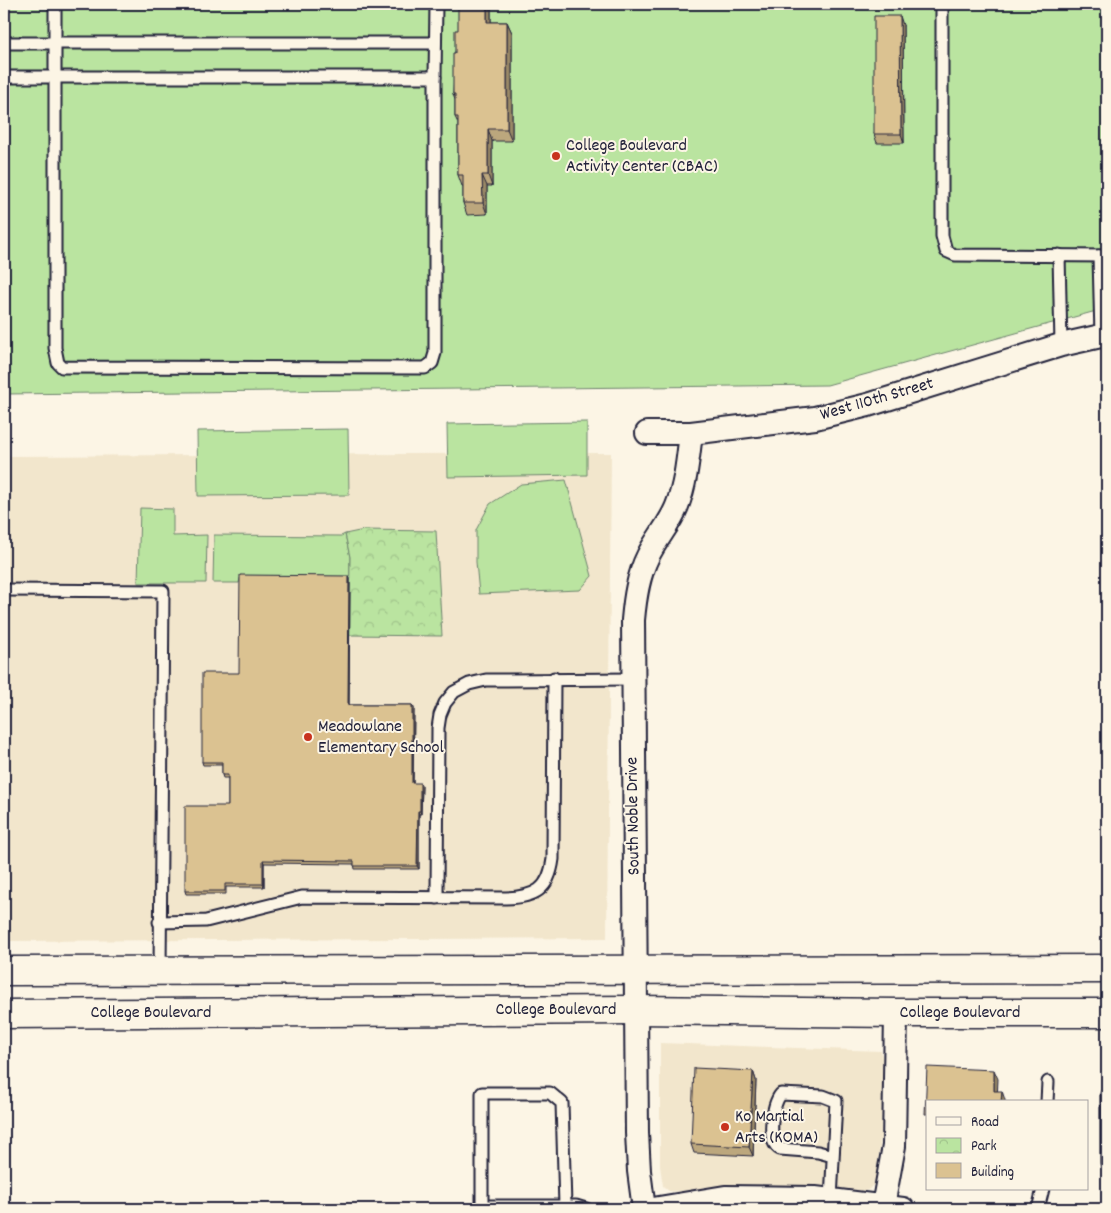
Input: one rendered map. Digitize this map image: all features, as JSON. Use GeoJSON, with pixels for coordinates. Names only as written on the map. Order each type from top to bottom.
{"type":"FeatureCollection","features":[{"type":"Feature","properties":{"kind":"main road"},"geometry":{"type":"LineString","coordinates":[[4,971],[1107,969]]}},
{"type":"Feature","properties":{"kind":"main road","name":"College Boulevard"},"geometry":{"type":"LineString","coordinates":[[4,1014],[636,1010],[1107,1013]]}},
{"type":"Feature","properties":{"kind":"street","name":"West 110th Street"},"geometry":{"type":"LineString","coordinates":[[647,433],[691,433],[815,418],[868,405],[1061,345],[1105,336]]}},
{"type":"Feature","properties":{"kind":"street","name":"South Noble Drive"},"geometry":{"type":"LineString","coordinates":[[644,1209],[639,1172],[637,1133],[633,620],[640,576],[648,556],[677,506],[684,479],[691,433]]}},
{"type":"Feature","properties":{"kind":"street"},"geometry":{"type":"LineString","coordinates":[[653,1209],[725,1197],[831,1200],[890,1208],[894,1146],[896,1013]]}},
{"type":"Feature","properties":{"kind":"lane"},"geometry":{"type":"LineString","coordinates":[[55,4],[55,348],[58,363],[62,367],[425,368],[432,363],[435,353],[436,4]]}},
{"type":"Feature","properties":{"kind":"lane"},"geometry":{"type":"LineString","coordinates":[[942,4],[942,236],[946,251],[955,255],[1103,256],[1105,336]]}},
{"type":"Feature","properties":{"kind":"lane"},"geometry":{"type":"LineString","coordinates":[[4,43],[436,43]]}},
{"type":"Feature","properties":{"kind":"lane"},"geometry":{"type":"LineString","coordinates":[[4,77],[436,77]]}},
{"type":"Feature","properties":{"kind":"lane"},"geometry":{"type":"LineString","coordinates":[[1059,255],[1061,345]]}},
{"type":"Feature","properties":{"kind":"lane"},"geometry":{"type":"LineString","coordinates":[[4,590],[164,591],[160,971]]}},
{"type":"Feature","properties":{"kind":"lane"},"geometry":{"type":"LineString","coordinates":[[437,898],[438,728],[440,715],[445,703],[454,692],[469,684],[486,680],[554,678],[633,679]]}},
{"type":"Feature","properties":{"kind":"lane"},"geometry":{"type":"LineString","coordinates":[[160,922],[206,921],[302,897],[522,898],[533,894],[548,879],[553,859],[554,678]]}},
{"type":"Feature","properties":{"kind":"lane"},"geometry":{"type":"LineString","coordinates":[[1047,1100],[1048,1082]]}},
{"type":"Feature","properties":{"kind":"lane"},"geometry":{"type":"LineString","coordinates":[[565,1206],[562,1102],[550,1093],[482,1093],[482,1206],[565,1206],[576,1206],[586,1209]]}},
{"type":"Feature","properties":{"kind":"lane"},"geometry":{"type":"LineString","coordinates":[[831,1200],[836,1101],[823,1096],[781,1094],[776,1099],[773,1109],[772,1130],[776,1147],[780,1149],[818,1152],[833,1156]]}},
{"type":"Feature","properties":{"kind":"lane"},"geometry":{"type":"LineString","coordinates":[[1107,1094],[1107,1162]]}},
{"type":"Feature","properties":{"kind":"lane"},"geometry":{"type":"LineString","coordinates":[[1038,1209],[1043,1190]]}},
{"type":"Feature","properties":{"kind":"shaded area"},"geometry":{"type":"Polygon","coordinates":[[[611,453],[607,938],[4,941],[4,456],[611,453]]]}},
{"type":"Feature","properties":{"kind":"shaded area"},"geometry":{"type":"Polygon","coordinates":[[[660,1043],[881,1051],[883,1066],[881,1137],[874,1184],[868,1190],[861,1192],[725,1186],[685,1192],[669,1191],[663,1186],[660,1166],[660,1043]]]}},
{"type":"Feature","properties":{"kind":"green space","name":"College Boulevard Activity Center (CBAC)"},"geometry":{"type":"Polygon","coordinates":[[[4,4],[1107,4],[1107,308],[827,385],[4,394],[4,4]]]}},
{"type":"Feature","properties":{"kind":"green space"},"geometry":{"type":"Polygon","coordinates":[[[587,422],[587,475],[448,477],[447,424],[587,422]]]}},
{"type":"Feature","properties":{"kind":"green space"},"geometry":{"type":"Polygon","coordinates":[[[348,429],[349,495],[198,496],[197,431],[348,429]]]}},
{"type":"Feature","properties":{"kind":"green space"},"geometry":{"type":"Polygon","coordinates":[[[566,480],[592,576],[580,590],[479,594],[476,530],[490,504],[521,484],[566,480]]]}},
{"type":"Feature","properties":{"kind":"green space"},"geometry":{"type":"Polygon","coordinates":[[[140,508],[173,509],[173,536],[207,535],[206,583],[138,583],[140,508]]]}},
{"type":"Feature","properties":{"kind":"green space"},"geometry":{"type":"Polygon","coordinates":[[[364,530],[436,531],[442,636],[349,635],[350,557],[345,534],[364,530]]]}},
{"type":"Feature","properties":{"kind":"green space"},"geometry":{"type":"Polygon","coordinates":[[[345,534],[350,557],[350,579],[240,578],[239,583],[213,583],[214,535],[341,536],[345,534]]]}},
{"type":"Feature","properties":{"kind":"building"},"geometry":{"type":"Polygon","coordinates":[[[458,4],[487,4],[487,22],[507,22],[507,129],[488,129],[488,175],[482,175],[483,203],[463,203],[463,175],[458,175],[458,117],[455,117],[455,94],[453,94],[453,53],[455,53],[455,30],[458,30],[458,4]]]}},
{"type":"Feature","properties":{"kind":"building"},"geometry":{"type":"Polygon","coordinates":[[[874,16],[900,16],[901,134],[874,134],[874,16]]]}},
{"type":"Feature","properties":{"kind":"building","name":"Meadowlane Elementary School"},"geometry":{"type":"Polygon","coordinates":[[[240,575],[349,576],[348,705],[412,705],[412,783],[420,783],[417,866],[354,866],[354,861],[263,860],[263,884],[225,884],[225,891],[185,891],[185,806],[228,806],[228,775],[222,775],[222,762],[202,762],[202,673],[239,673],[240,575]]]}},
{"type":"Feature","properties":{"kind":"building"},"geometry":{"type":"Polygon","coordinates":[[[927,1067],[994,1070],[994,1091],[1002,1091],[1001,1100],[926,1100],[925,1114],[927,1067]]]}},
{"type":"Feature","properties":{"kind":"building","name":"Ko Martial Arts (KOMA)"},"geometry":{"type":"Polygon","coordinates":[[[694,1068],[753,1071],[749,1147],[691,1144],[694,1068]]]}},
{"type":"Feature","properties":{"kind":"place","name":"College Boulevard Activity Center (CBAC)"},"geometry":{"type":"Point","coordinates":[556,156]}},
{"type":"Feature","properties":{"kind":"place","name":"Meadowlane Elementary School"},"geometry":{"type":"Point","coordinates":[308,737]}},
{"type":"Feature","properties":{"kind":"place","name":"Ko Martial Arts (KOMA)"},"geometry":{"type":"Point","coordinates":[725,1127]}}]}
